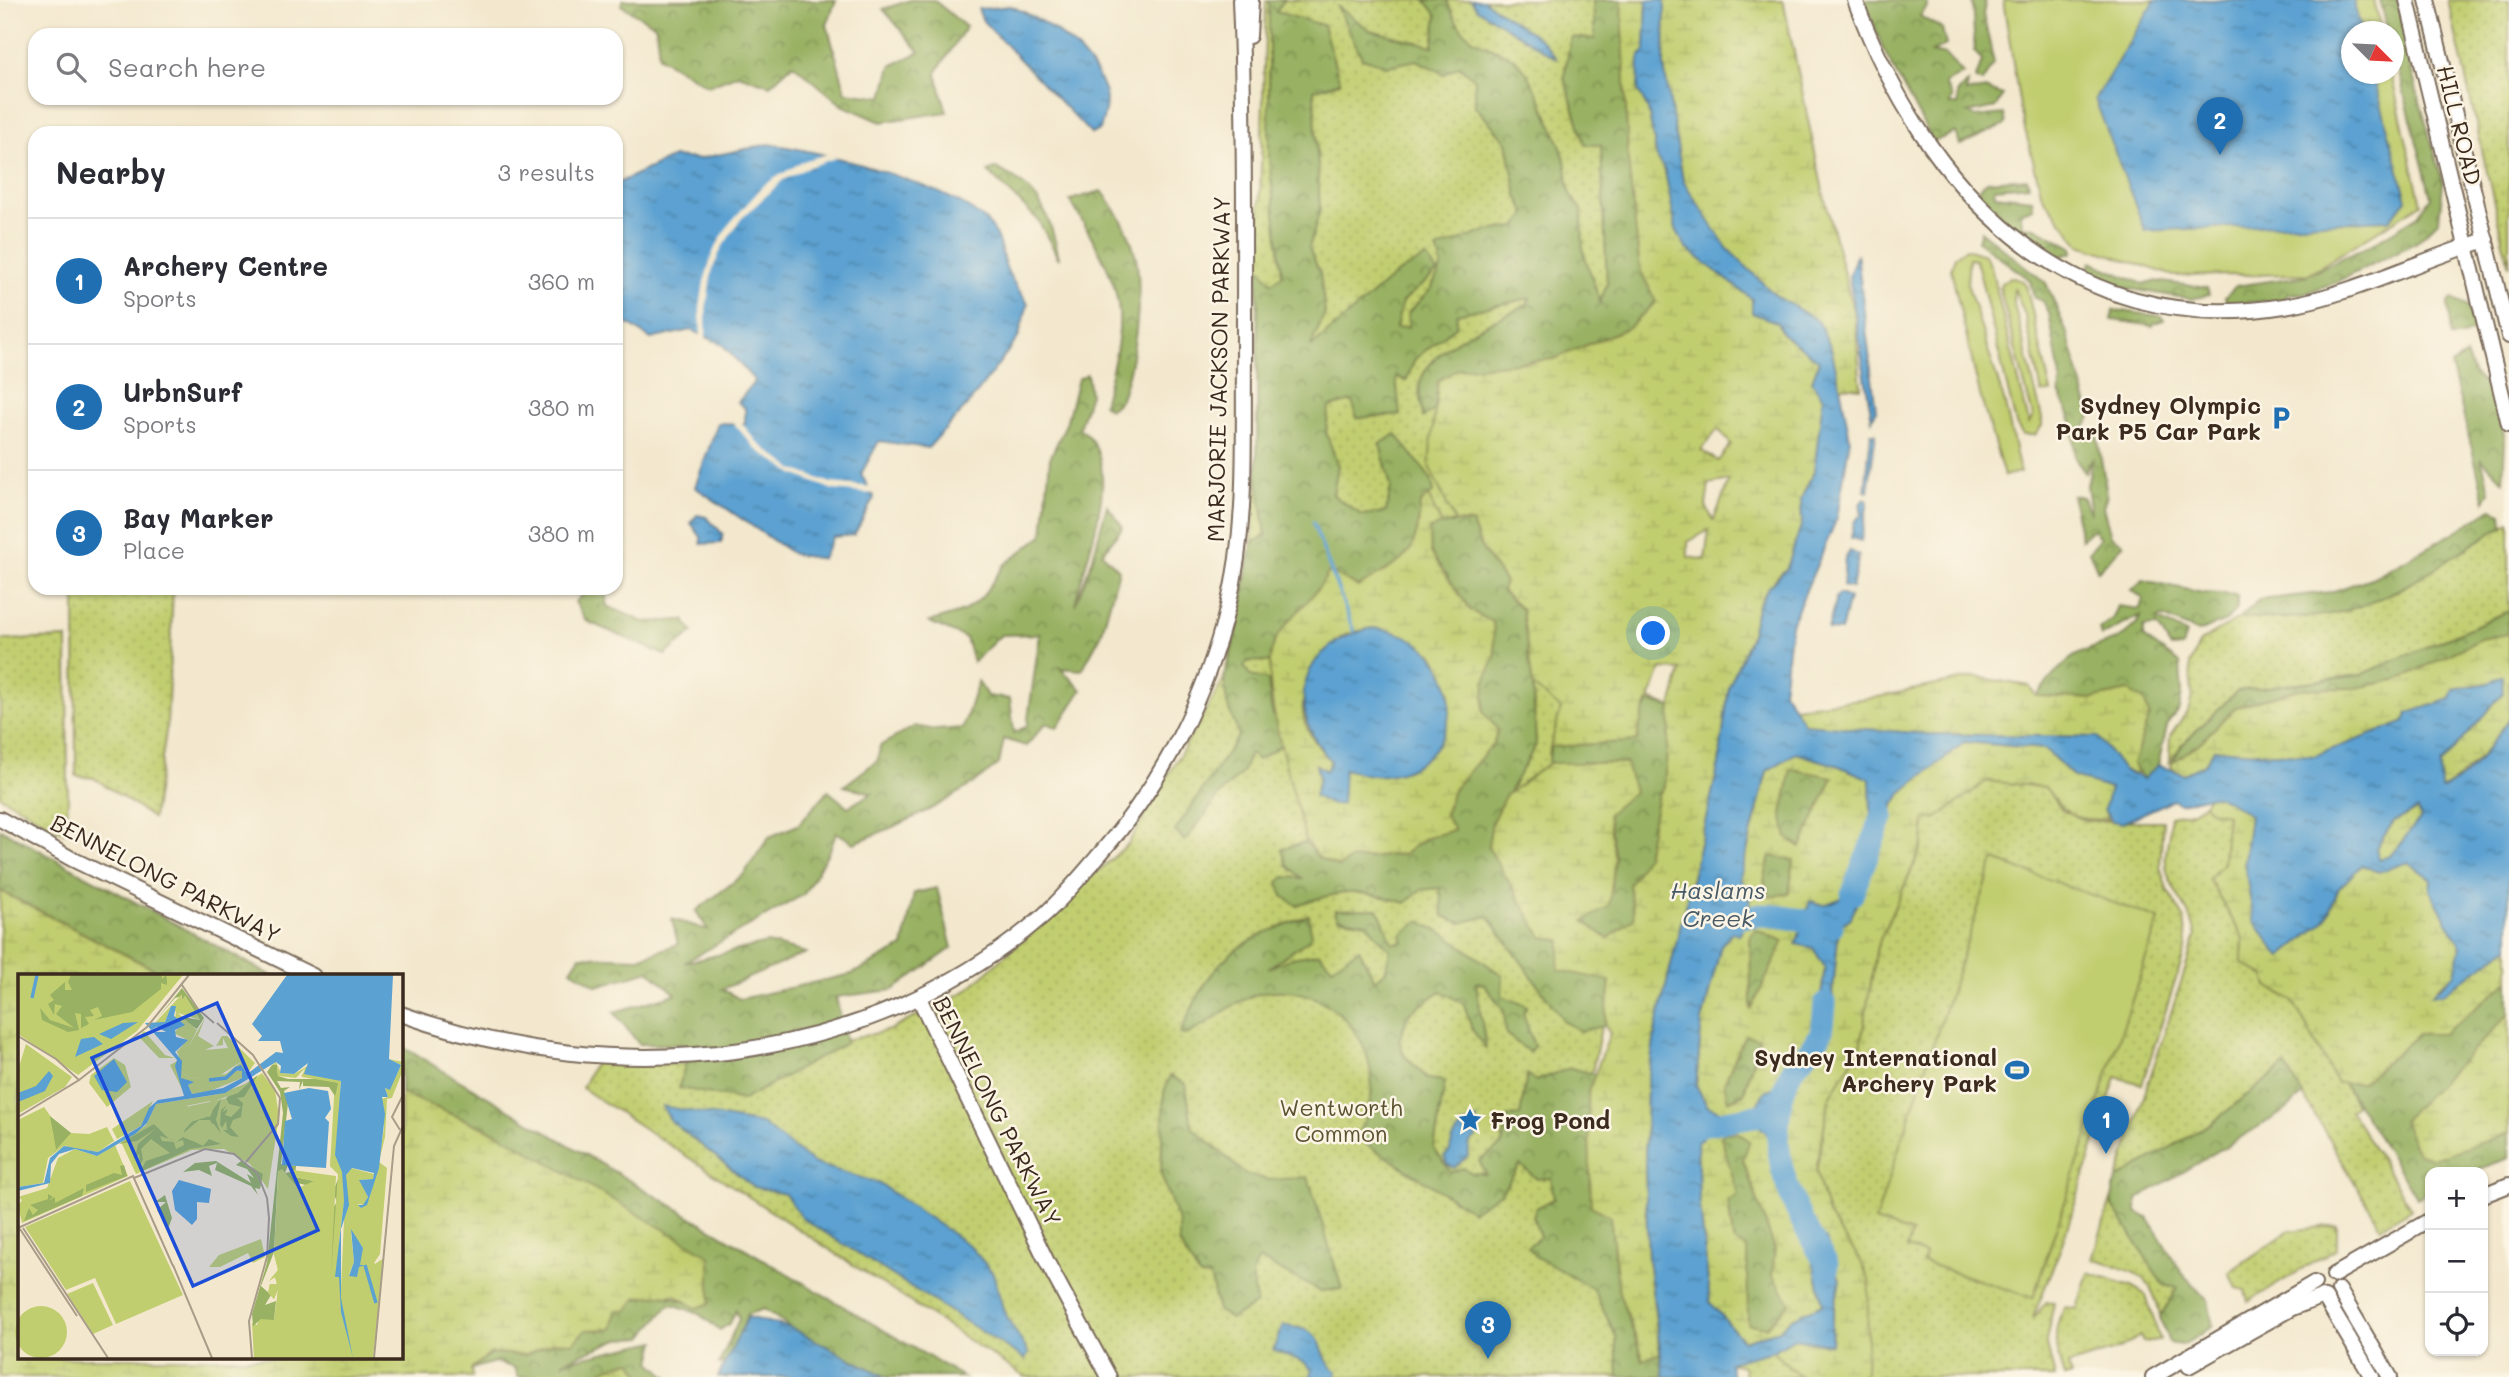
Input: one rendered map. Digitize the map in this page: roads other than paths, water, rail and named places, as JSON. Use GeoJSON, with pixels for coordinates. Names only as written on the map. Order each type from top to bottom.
{"type":"FeatureCollection","features":[{"type":"Feature","properties":{"kind":"street","name":"MARJORIE JACKSON PARKWAY"},"geometry":{"type":"LineString","coordinates":[[1240,0],[1245,121]]}},
{"type":"Feature","properties":{"kind":"street","name":"MARJORIE JACKSON PARKWAY"},"geometry":{"type":"LineString","coordinates":[[919,998],[980,963],[1012,940],[1043,916],[1085,872],[1122,829],[1159,775],[1183,731],[1211,668],[1229,604],[1243,505],[1245,121],[1251,0]]}},
{"type":"Feature","properties":{"kind":"street"},"geometry":{"type":"LineString","coordinates":[[1855,0],[1871,44],[1897,95],[1951,176],[1994,222],[2024,246],[2052,265],[2110,292],[2157,305],[2199,311],[2250,311],[2316,299],[2486,240]]}},
{"type":"Feature","properties":{"kind":"street","name":"HILL ROAD"},"geometry":{"type":"LineString","coordinates":[[2407,0],[2509,424]]}},
{"type":"Feature","properties":{"kind":"street","name":"HILL ROAD"},"geometry":{"type":"LineString","coordinates":[[2427,0],[2509,336]]}},
{"type":"Feature","properties":{"kind":"street","name":"BENNELONG PARKWAY"},"geometry":{"type":"LineString","coordinates":[[0,819],[72,859],[309,974]]}},
{"type":"Feature","properties":{"kind":"street","name":"BENNELONG PARKWAY"},"geometry":{"type":"LineString","coordinates":[[402,1014],[509,1044],[615,1056],[663,1057],[741,1052],[806,1039],[919,998],[1048,1264],[1109,1377]]}},
{"type":"Feature","properties":{"kind":"street"},"geometry":{"type":"LineString","coordinates":[[2488,1193],[2509,1185]]}},
{"type":"Feature","properties":{"kind":"street"},"geometry":{"type":"LineString","coordinates":[[2153,1377],[2314,1283],[2324,1273],[2334,1275],[2425,1223]]}},
{"type":"Feature","properties":{"kind":"street"},"geometry":{"type":"LineString","coordinates":[[2334,1275],[2339,1282],[2339,1290],[2390,1377]]}},
{"type":"Feature","properties":{"kind":"street"},"geometry":{"type":"LineString","coordinates":[[2314,1283],[2315,1291],[2323,1297],[2372,1377]]}},
{"type":"Feature","properties":{"kind":"street"},"geometry":{"type":"LineString","coordinates":[[2169,1377],[2292,1308],[2333,1296],[2339,1290]]}},
{"type":"Feature","properties":{"kind":"water"},"geometry":{"type":"Polygon","coordinates":[[[1471,0],[1483,0],[1542,40],[1557,59],[1477,9],[1471,0]]]}},
{"type":"Feature","properties":{"kind":"water","name":"Haslams Creek"},"geometry":{"type":"Polygon","coordinates":[[[1647,0],[1665,0],[1664,67],[1683,181],[1727,248],[1776,296],[1818,321],[1831,348],[1850,439],[1837,518],[1791,625],[1783,691],[1805,724],[1928,734],[2098,737],[2123,770],[2143,779],[2158,765],[2184,774],[2205,764],[2214,749],[2314,756],[2403,723],[2408,713],[2451,699],[2454,689],[2489,683],[2502,676],[2503,693],[2440,765],[2441,790],[2452,785],[2471,769],[2509,719],[2509,947],[2444,993],[2431,995],[2455,974],[2461,947],[2430,890],[2431,879],[2408,862],[2378,872],[2362,865],[2339,888],[2325,921],[2281,957],[2254,921],[2244,862],[2250,816],[2224,799],[2210,796],[2180,804],[2173,800],[2122,823],[2112,821],[2104,810],[2110,789],[2074,777],[2045,749],[1965,742],[1902,792],[1872,843],[1870,779],[1796,753],[1767,771],[1740,879],[1750,891],[1749,916],[1739,935],[1732,932],[1721,945],[1702,1021],[1696,1085],[1707,1106],[1725,1113],[1697,1143],[1699,1196],[1710,1302],[1743,1341],[1779,1330],[1792,1318],[1823,1304],[1810,1247],[1826,1239],[1840,1280],[1832,1321],[1831,1344],[1793,1339],[1773,1351],[1729,1363],[1732,1377],[1664,1377],[1648,1259],[1645,1166],[1647,1086],[1656,1028],[1719,764],[1729,686],[1750,638],[1758,605],[1768,588],[1787,568],[1802,523],[1801,499],[1814,472],[1823,398],[1812,381],[1819,361],[1782,333],[1777,322],[1752,313],[1752,299],[1686,248],[1676,229],[1665,171],[1657,158],[1648,109],[1638,90],[1639,58],[1645,50],[1647,0]],[[2417,810],[2394,821],[2376,848],[2379,859],[2390,856],[2421,818],[2417,810]]]}},
{"type":"Feature","properties":{"kind":"water"},"geometry":{"type":"Polygon","coordinates":[[[2155,0],[2353,0],[2359,21],[2341,21],[2341,84],[2376,84],[2407,200],[2389,220],[2145,231],[2095,99],[2155,0]]]}},
{"type":"Feature","properties":{"kind":"water"},"geometry":{"type":"Polygon","coordinates":[[[1011,6],[1054,30],[1090,64],[1099,78],[1106,98],[1100,130],[1091,134],[983,21],[978,9],[1011,6]]]}},
{"type":"Feature","properties":{"kind":"water"},"geometry":{"type":"Polygon","coordinates":[[[769,144],[852,162],[945,195],[970,209],[992,228],[1008,272],[1028,304],[1018,338],[970,402],[928,448],[879,441],[861,474],[874,498],[854,535],[833,537],[822,559],[793,554],[695,487],[718,423],[745,424],[745,408],[738,402],[755,381],[722,344],[691,330],[651,339],[623,321],[623,181],[673,157],[698,159],[769,144]]]}},
{"type":"Feature","properties":{"kind":"water"},"geometry":{"type":"Polygon","coordinates":[[[1857,253],[1876,411],[1872,420],[1849,276],[1857,253]]]}},
{"type":"Feature","properties":{"kind":"water"},"geometry":{"type":"Polygon","coordinates":[[[1871,433],[1876,433],[1868,492],[1865,491],[1871,433]]]}},
{"type":"Feature","properties":{"kind":"water"},"geometry":{"type":"Polygon","coordinates":[[[1864,499],[1868,501],[1861,541],[1851,538],[1854,522],[1862,514],[1860,504],[1864,499]]]}},
{"type":"Feature","properties":{"kind":"water"},"geometry":{"type":"Polygon","coordinates":[[[697,515],[706,517],[723,534],[721,543],[701,544],[701,537],[691,523],[697,515]]]}},
{"type":"Feature","properties":{"kind":"water"},"geometry":{"type":"Polygon","coordinates":[[[1850,551],[1859,555],[1852,588],[1843,586],[1845,557],[1850,551]]]}},
{"type":"Feature","properties":{"kind":"water"},"geometry":{"type":"Polygon","coordinates":[[[1840,594],[1849,598],[1841,631],[1828,630],[1836,597],[1840,594]]]}},
{"type":"Feature","properties":{"kind":"water"},"geometry":{"type":"Polygon","coordinates":[[[1373,628],[1407,637],[1431,654],[1445,677],[1450,702],[1446,727],[1434,750],[1414,767],[1386,775],[1364,774],[1344,769],[1342,804],[1332,805],[1314,796],[1319,779],[1316,765],[1326,771],[1331,761],[1316,740],[1307,720],[1304,699],[1306,680],[1315,662],[1329,648],[1348,636],[1373,628]]]}},
{"type":"Feature","properties":{"kind":"water"},"geometry":{"type":"Polygon","coordinates":[[[1861,858],[1867,876],[1851,918],[1839,926],[1830,1023],[1822,1032],[1817,1026],[1825,967],[1813,948],[1796,944],[1810,901],[1824,905],[1845,897],[1861,858]]]}},
{"type":"Feature","properties":{"kind":"water"},"geometry":{"type":"Polygon","coordinates":[[[1790,1082],[1784,1150],[1761,1128],[1753,1112],[1765,1091],[1790,1082]]]}},
{"type":"Feature","properties":{"kind":"water"},"geometry":{"type":"Polygon","coordinates":[[[662,1106],[762,1124],[813,1163],[878,1183],[970,1246],[993,1273],[1004,1312],[1029,1354],[1025,1359],[802,1218],[785,1194],[754,1187],[671,1121],[662,1106]]]}},
{"type":"Feature","properties":{"kind":"water"},"geometry":{"type":"Polygon","coordinates":[[[1477,1119],[1476,1138],[1470,1142],[1468,1156],[1454,1168],[1448,1165],[1444,1157],[1450,1151],[1455,1135],[1477,1119]]]}},
{"type":"Feature","properties":{"kind":"water"},"geometry":{"type":"Polygon","coordinates":[[[748,1317],[791,1328],[886,1377],[718,1377],[748,1317]]]}},
{"type":"Feature","properties":{"kind":"water"},"geometry":{"type":"Polygon","coordinates":[[[1283,1325],[1312,1333],[1320,1342],[1328,1363],[1337,1371],[1336,1377],[1311,1377],[1312,1370],[1304,1362],[1273,1350],[1283,1325]]]}},
{"type":"Feature","properties":{"kind":"waterway"},"geometry":{"type":"LineString","coordinates":[[1313,523],[1354,632]]}},
{"type":"Feature","properties":{"kind":"waterway"},"geometry":{"type":"LineString","coordinates":[[1852,894],[1883,815]]}},
{"type":"Feature","properties":{"kind":"waterway","name":"Haslams Creek"},"geometry":{"type":"LineString","coordinates":[[1722,924],[1762,915],[1832,926]]}},
{"type":"Feature","properties":{"kind":"waterway"},"geometry":{"type":"LineString","coordinates":[[1825,1004],[1823,1027],[1819,1037],[1788,1078],[1778,1128],[1784,1175],[1802,1220],[1827,1264],[1827,1271]]}},
{"type":"Feature","properties":{"kind":"waterway"},"geometry":{"type":"LineString","coordinates":[[1686,1131],[1701,1125],[1779,1112]]}},
{"type":"Feature","properties":{"kind":"place","name":"UrbnSurf"},"geometry":{"type":"Point","coordinates":[2220,155]}},
{"type":"Feature","properties":{"kind":"place","name":"Sydney Olympic Park P5 Car Park"},"geometry":{"type":"Point","coordinates":[2281,418]}},
{"type":"Feature","properties":{"kind":"place","name":"Sydney International Archery Park"},"geometry":{"type":"Point","coordinates":[2017,1070]}},
{"type":"Feature","properties":{"kind":"place","name":"Frog Pond"},"geometry":{"type":"Point","coordinates":[1470,1120]}},
{"type":"Feature","properties":{"kind":"place","name":"Archery Centre"},"geometry":{"type":"Point","coordinates":[2106,1154]}},
{"type":"Feature","properties":{"kind":"place","name":"Bay Marker"},"geometry":{"type":"Point","coordinates":[1488,1359]}},
{"type":"Feature","properties":{"kind":"park label","name":"Wentworth Common"},"geometry":{"type":"Point","coordinates":[1341,1120]}}]}
